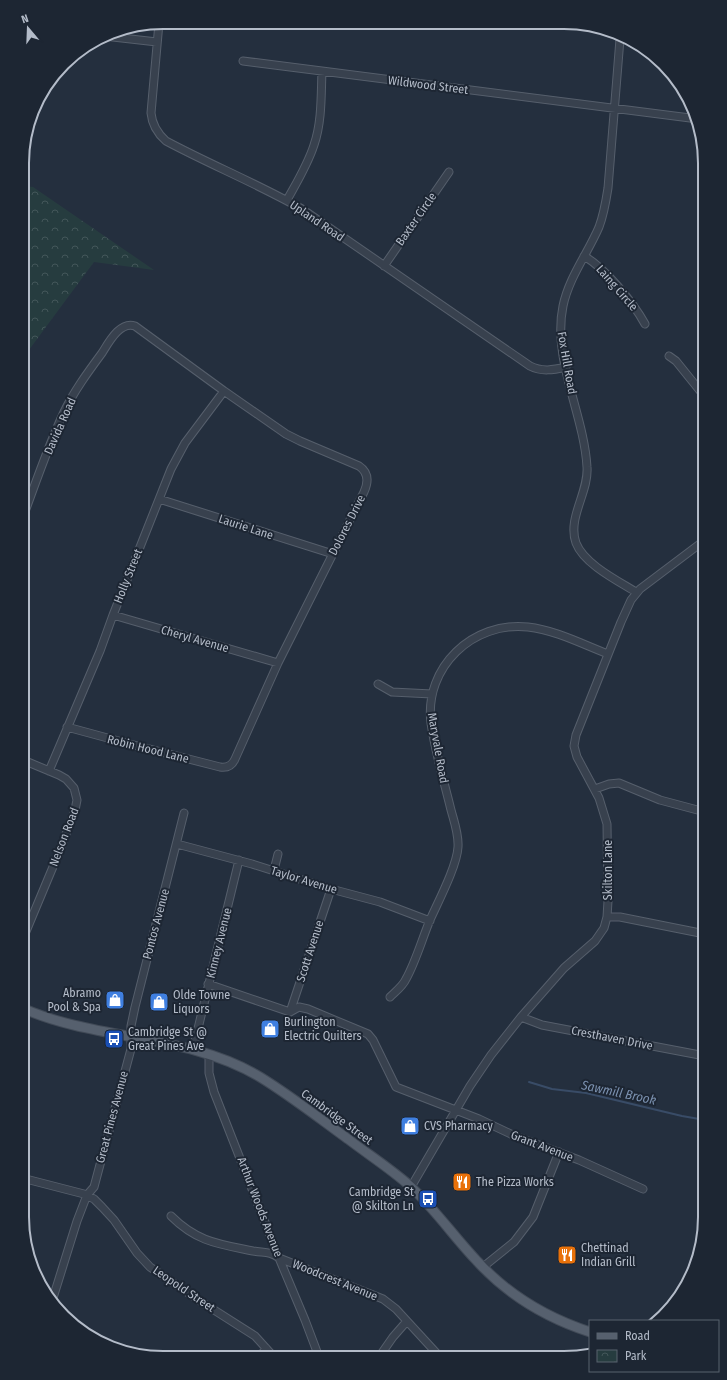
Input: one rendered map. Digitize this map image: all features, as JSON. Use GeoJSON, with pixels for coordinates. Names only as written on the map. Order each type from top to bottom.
{"type":"FeatureCollection","features":[{"type":"Feature","properties":{"kind":"main road","name":"Cambridge Street"},"geometry":{"type":"LineString","coordinates":[[29,1011],[61,1022],[193,1049],[235,1064],[267,1082],[395,1173],[411,1187],[483,1267],[503,1286],[528,1304],[553,1317],[589,1332]]}},
{"type":"Feature","properties":{"kind":"street","name":"Upland Road"},"geometry":{"type":"LineString","coordinates":[[158,29],[151,112],[154,126],[159,134],[171,143],[227,172],[287,200],[302,209],[530,366],[540,370],[566,367]]}},
{"type":"Feature","properties":{"kind":"street"},"geometry":{"type":"LineString","coordinates":[[116,37],[157,42]]}},
{"type":"Feature","properties":{"kind":"street","name":"Fox Hill Road"},"geometry":{"type":"LineString","coordinates":[[620,42],[608,188],[604,210],[600,225],[569,288],[562,311],[561,335],[566,367],[587,466],[585,487],[575,521],[575,540],[580,551],[597,567],[636,592]]}},
{"type":"Feature","properties":{"kind":"street","name":"Wildwood Street"},"geometry":{"type":"LineString","coordinates":[[242,61],[690,118]]}},
{"type":"Feature","properties":{"kind":"street"},"geometry":{"type":"LineString","coordinates":[[287,200],[307,163],[316,139],[322,71]]}},
{"type":"Feature","properties":{"kind":"street","name":"Baxter Circle"},"geometry":{"type":"LineString","coordinates":[[384,266],[449,172]]}},
{"type":"Feature","properties":{"kind":"street","name":"Laing Circle"},"geometry":{"type":"LineString","coordinates":[[584,256],[595,263],[604,272],[639,313],[645,324]]}},
{"type":"Feature","properties":{"kind":"street","name":"Dolores Drive"},"geometry":{"type":"LineString","coordinates":[[127,326],[135,326],[224,391],[294,438],[359,466],[366,472],[367,476],[366,487],[278,663],[235,760],[230,766]]}},
{"type":"Feature","properties":{"kind":"street","name":"Davida Road"},"geometry":{"type":"LineString","coordinates":[[29,501],[54,436],[70,401],[108,343],[118,331],[127,326]]}},
{"type":"Feature","properties":{"kind":"street"},"geometry":{"type":"LineString","coordinates":[[669,356],[676,361],[698,388]]}},
{"type":"Feature","properties":{"kind":"street","name":"Holly Street"},"geometry":{"type":"LineString","coordinates":[[49,771],[100,651],[171,469],[185,443],[224,391]]}},
{"type":"Feature","properties":{"kind":"street","name":"Laurie Lane"},"geometry":{"type":"LineString","coordinates":[[159,499],[333,554]]}},
{"type":"Feature","properties":{"kind":"street","name":"Skilton Lane"},"geometry":{"type":"LineString","coordinates":[[411,1187],[482,1068],[521,1017],[564,968],[597,939],[604,928],[607,917],[607,824],[604,808],[577,757],[574,742],[608,654],[631,600],[636,592],[698,545]]}},
{"type":"Feature","properties":{"kind":"street","name":"Cheryl Avenue"},"geometry":{"type":"LineString","coordinates":[[113,615],[278,663]]}},
{"type":"Feature","properties":{"kind":"street","name":"Maryvale Road"},"geometry":{"type":"LineString","coordinates":[[390,997],[406,979],[454,862],[458,846],[457,835],[431,725],[430,709],[432,694],[439,674],[451,656],[470,640],[494,629],[520,626],[538,628],[608,654]]}},
{"type":"Feature","properties":{"kind":"street"},"geometry":{"type":"LineString","coordinates":[[378,684],[392,692],[432,694]]}},
{"type":"Feature","properties":{"kind":"street","name":"Robin Hood Lane"},"geometry":{"type":"LineString","coordinates":[[68,727],[220,767],[230,766]]}},
{"type":"Feature","properties":{"kind":"street","name":"Nelson Road"},"geometry":{"type":"LineString","coordinates":[[29,763],[63,778],[73,786],[77,796],[77,804],[60,850],[29,924]]}},
{"type":"Feature","properties":{"kind":"street"},"geometry":{"type":"LineString","coordinates":[[595,789],[609,784],[619,784],[672,804],[698,810]]}},
{"type":"Feature","properties":{"kind":"street","name":"Pontos Avenue"},"geometry":{"type":"LineString","coordinates":[[131,1036],[131,1024],[135,1007],[184,814]]}},
{"type":"Feature","properties":{"kind":"street","name":"Taylor Avenue"},"geometry":{"type":"LineString","coordinates":[[177,844],[274,870],[331,889],[388,905],[430,921]]}},
{"type":"Feature","properties":{"kind":"street"},"geometry":{"type":"LineString","coordinates":[[274,870],[278,854]]}},
{"type":"Feature","properties":{"kind":"street","name":"Kinney Avenue"},"geometry":{"type":"LineString","coordinates":[[193,1049],[239,860]]}},
{"type":"Feature","properties":{"kind":"street","name":"Scott Avenue"},"geometry":{"type":"LineString","coordinates":[[290,1012],[331,889]]}},
{"type":"Feature","properties":{"kind":"street"},"geometry":{"type":"LineString","coordinates":[[607,917],[620,918],[698,933]]}},
{"type":"Feature","properties":{"kind":"street"},"geometry":{"type":"LineString","coordinates":[[208,984],[290,1012]]}},
{"type":"Feature","properties":{"kind":"street","name":"Grant Avenue"},"geometry":{"type":"LineString","coordinates":[[290,1012],[299,1007],[308,1009],[368,1034],[373,1040],[396,1087],[456,1110],[515,1136],[559,1152],[643,1189]]}},
{"type":"Feature","properties":{"kind":"street","name":"Cresthaven Drive"},"geometry":{"type":"LineString","coordinates":[[521,1017],[542,1025],[698,1055]]}},
{"type":"Feature","properties":{"kind":"street","name":"Great Pines Avenue"},"geometry":{"type":"LineString","coordinates":[[54,1295],[77,1221],[87,1195],[94,1187],[131,1049],[131,1036]]}},
{"type":"Feature","properties":{"kind":"street","name":"Arthur Woods Avenue"},"geometry":{"type":"LineString","coordinates":[[209,1054],[209,1073],[214,1092],[317,1351]]}},
{"type":"Feature","properties":{"kind":"street"},"geometry":{"type":"LineString","coordinates":[[442,1105],[447,1112],[450,1121]]}},
{"type":"Feature","properties":{"kind":"street"},"geometry":{"type":"LineString","coordinates":[[483,1267],[514,1242],[534,1217],[559,1152]]}},
{"type":"Feature","properties":{"kind":"street"},"geometry":{"type":"LineString","coordinates":[[29,1180],[87,1195]]}},
{"type":"Feature","properties":{"kind":"street","name":"Leopold Street"},"geometry":{"type":"LineString","coordinates":[[87,1195],[94,1199],[114,1220],[137,1253],[150,1267],[255,1336],[269,1351]]}},
{"type":"Feature","properties":{"kind":"street","name":"Woodcrest Avenue"},"geometry":{"type":"LineString","coordinates":[[170,1216],[181,1227],[200,1238],[239,1248],[272,1253],[280,1258],[383,1299],[396,1309],[435,1351]]}},
{"type":"Feature","properties":{"kind":"street"},"geometry":{"type":"LineString","coordinates":[[384,1351],[393,1337],[407,1321]]}},
{"type":"Feature","properties":{"kind":"green space"},"geometry":{"type":"Polygon","coordinates":[[[29,187],[33,187],[154,270],[94,262],[29,350],[29,187]]]}},
{"type":"Feature","properties":{"kind":"waterway","name":"Sawmill Brook"},"geometry":{"type":"LineString","coordinates":[[529,1082],[552,1089],[586,1093],[698,1119]]}},
{"type":"Feature","properties":{"kind":"place","name":"Abramo Pool & Spa"},"geometry":{"type":"Point","coordinates":[115,1000]}},
{"type":"Feature","properties":{"kind":"place","name":"Olde Towne Liquors"},"geometry":{"type":"Point","coordinates":[159,1002]}},
{"type":"Feature","properties":{"kind":"place","name":"Burlington Electric Quilters"},"geometry":{"type":"Point","coordinates":[270,1029]}},
{"type":"Feature","properties":{"kind":"place","name":"Cambridge St @ Great Pines Ave"},"geometry":{"type":"Point","coordinates":[114,1039]}},
{"type":"Feature","properties":{"kind":"place","name":"CVS Pharmacy"},"geometry":{"type":"Point","coordinates":[410,1126]}},
{"type":"Feature","properties":{"kind":"place","name":"The Pizza Works"},"geometry":{"type":"Point","coordinates":[462,1182]}},
{"type":"Feature","properties":{"kind":"place","name":"Cambridge St @ Skilton Ln"},"geometry":{"type":"Point","coordinates":[428,1199]}},
{"type":"Feature","properties":{"kind":"place","name":"Chettinad Indian Grill"},"geometry":{"type":"Point","coordinates":[567,1255]}}]}
